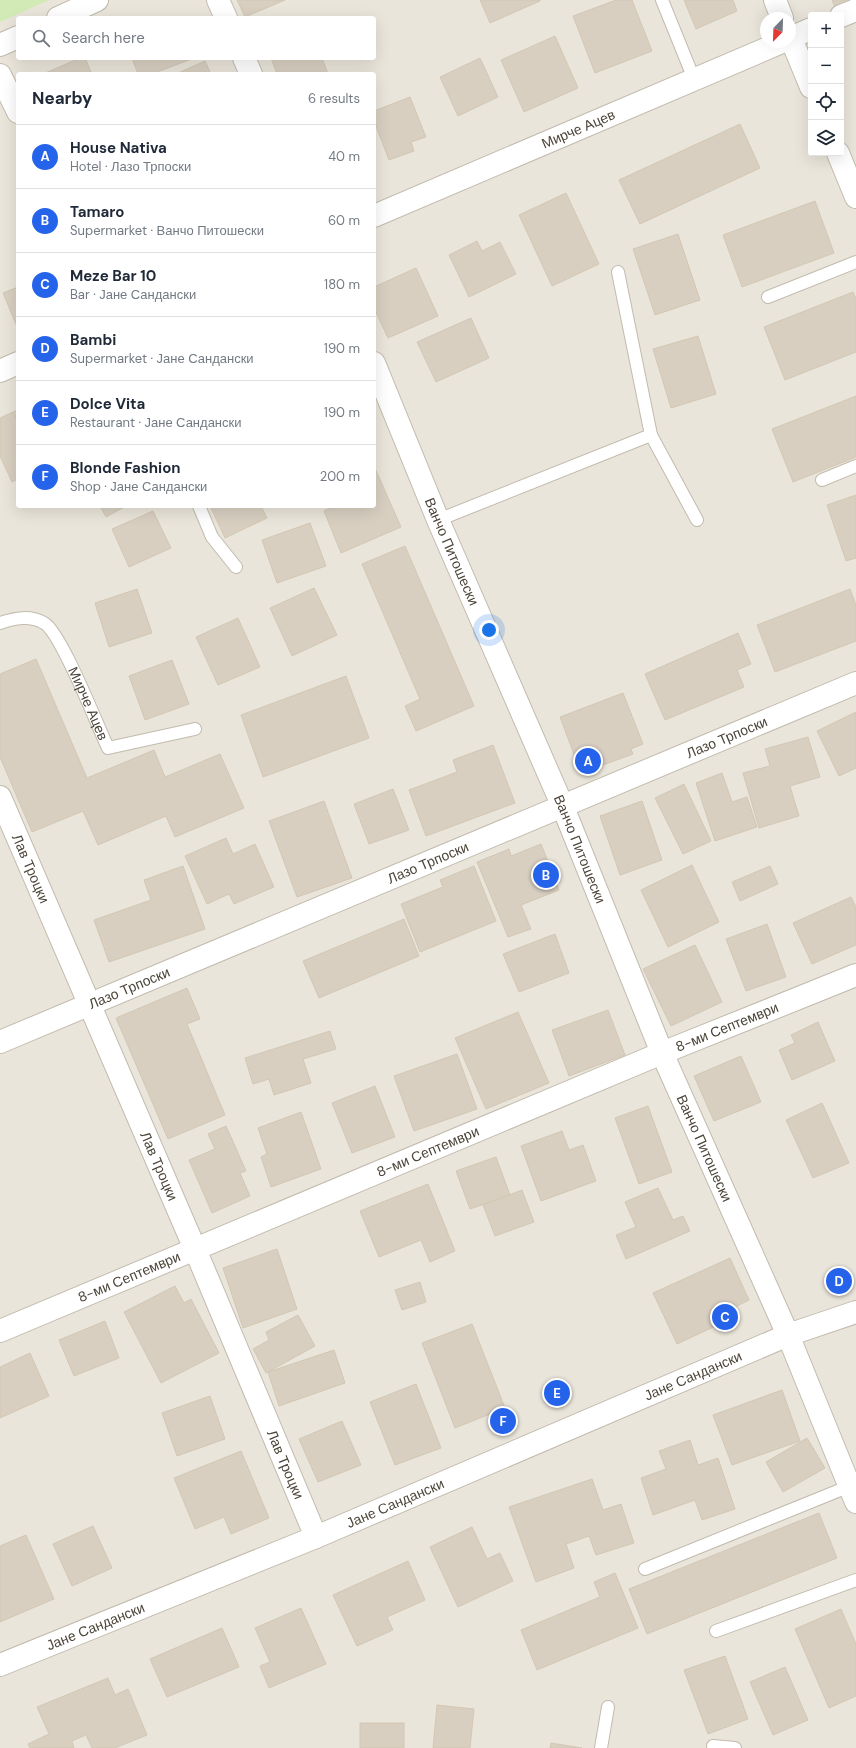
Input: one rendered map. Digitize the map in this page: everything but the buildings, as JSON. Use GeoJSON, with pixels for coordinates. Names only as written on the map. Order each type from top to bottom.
{"type":"FeatureCollection","features":[{"type":"Feature","properties":{"kind":"street"},"geometry":{"type":"LineString","coordinates":[[62,16],[97,0]]}},
{"type":"Feature","properties":{"kind":"street"},"geometry":{"type":"LineString","coordinates":[[218,0],[225,16]]}},
{"type":"Feature","properties":{"kind":"street"},"geometry":{"type":"LineString","coordinates":[[775,0],[780,12]]}},
{"type":"Feature","properties":{"kind":"street"},"geometry":{"type":"LineString","coordinates":[[844,15],[856,10]]}},
{"type":"Feature","properties":{"kind":"street","name":"Мирче Ацев"},"geometry":{"type":"LineString","coordinates":[[796,36],[808,30]]}},
{"type":"Feature","properties":{"kind":"street"},"geometry":{"type":"LineString","coordinates":[[0,45],[16,38]]}},
{"type":"Feature","properties":{"kind":"street","name":"Мирче Ацев"},"geometry":{"type":"LineString","coordinates":[[376,215],[767,48]]}},
{"type":"Feature","properties":{"kind":"street"},"geometry":{"type":"LineString","coordinates":[[792,48],[810,84]]}},
{"type":"Feature","properties":{"kind":"street"},"geometry":{"type":"LineString","coordinates":[[245,60],[250,72]]}},
{"type":"Feature","properties":{"kind":"street"},"geometry":{"type":"LineString","coordinates":[[0,75],[16,108]]}},
{"type":"Feature","properties":{"kind":"street"},"geometry":{"type":"LineString","coordinates":[[839,156],[856,198]]}},
{"type":"Feature","properties":{"kind":"street"},"geometry":{"type":"LineString","coordinates":[[0,371],[16,364]]}},
{"type":"Feature","properties":{"kind":"street","name":"Ванчо Питошески"},"geometry":{"type":"LineString","coordinates":[[376,368],[438,520],[563,807],[662,1053],[788,1336]]}},
{"type":"Feature","properties":{"kind":"street","name":"Лазо Трпоски"},"geometry":{"type":"LineString","coordinates":[[0,1042],[856,683]]}},
{"type":"Feature","properties":{"kind":"street","name":"Лав Троцки"},"geometry":{"type":"LineString","coordinates":[[0,797],[196,1249],[316,1537]]}},
{"type":"Feature","properties":{"kind":"street","name":"8-ми Септември"},"geometry":{"type":"LineString","coordinates":[[0,1331],[662,1053],[856,975]]}},
{"type":"Feature","properties":{"kind":"street","name":"Јане Сандански"},"geometry":{"type":"LineString","coordinates":[[0,1665],[316,1537],[788,1336],[856,1312]]}},
{"type":"Feature","properties":{"kind":"street"},"geometry":{"type":"LineString","coordinates":[[788,1336],[854,1491]]}},
{"type":"Feature","properties":{"kind":"lane"},"geometry":{"type":"LineString","coordinates":[[662,0],[694,80]]}},
{"type":"Feature","properties":{"kind":"lane"},"geometry":{"type":"LineString","coordinates":[[768,297],[856,262]]}},
{"type":"Feature","properties":{"kind":"lane"},"geometry":{"type":"LineString","coordinates":[[618,272],[651,435],[697,520]]}},
{"type":"Feature","properties":{"kind":"lane"},"geometry":{"type":"LineString","coordinates":[[438,520],[651,435]]}},
{"type":"Feature","properties":{"kind":"lane"},"geometry":{"type":"LineString","coordinates":[[822,480],[856,466]]}},
{"type":"Feature","properties":{"kind":"lane"},"geometry":{"type":"LineString","coordinates":[[200,508],[212,537],[236,567]]}},
{"type":"Feature","properties":{"kind":"lane","name":"Мирче Ацев"},"geometry":{"type":"LineString","coordinates":[[0,623],[23,617],[45,623],[62,645],[108,748],[195,729]]}},
{"type":"Feature","properties":{"kind":"lane"},"geometry":{"type":"LineString","coordinates":[[645,1569],[854,1491]]}},
{"type":"Feature","properties":{"kind":"lane"},"geometry":{"type":"LineString","coordinates":[[716,1631],[856,1580]]}},
{"type":"Feature","properties":{"kind":"lane"},"geometry":{"type":"LineString","coordinates":[[602,1748],[608,1707]]}},
{"type":"Feature","properties":{"kind":"lane"},"geometry":{"type":"LineString","coordinates":[[713,1746],[735,1748]]}},
{"type":"Feature","properties":{"kind":"shaded area"},"geometry":{"type":"Polygon","coordinates":[[[0,0],[856,0],[856,1748],[0,1748],[0,0]]]}},
{"type":"Feature","properties":{"kind":"green space"},"geometry":{"type":"Polygon","coordinates":[[[0,0],[49,0],[0,22],[0,0]]]}},
{"type":"Feature","properties":{"kind":"place","name":"House Nativa"},"geometry":{"type":"Point","coordinates":[588,761]}},
{"type":"Feature","properties":{"kind":"place","name":"Tamaro"},"geometry":{"type":"Point","coordinates":[546,875]}},
{"type":"Feature","properties":{"kind":"place","name":"Bambi"},"geometry":{"type":"Point","coordinates":[839,1281]}},
{"type":"Feature","properties":{"kind":"place","name":"Meze Bar 10"},"geometry":{"type":"Point","coordinates":[725,1317]}},
{"type":"Feature","properties":{"kind":"place","name":"Dolce Vita"},"geometry":{"type":"Point","coordinates":[557,1393]}},
{"type":"Feature","properties":{"kind":"place","name":"Blonde Fashion"},"geometry":{"type":"Point","coordinates":[503,1421]}}]}
